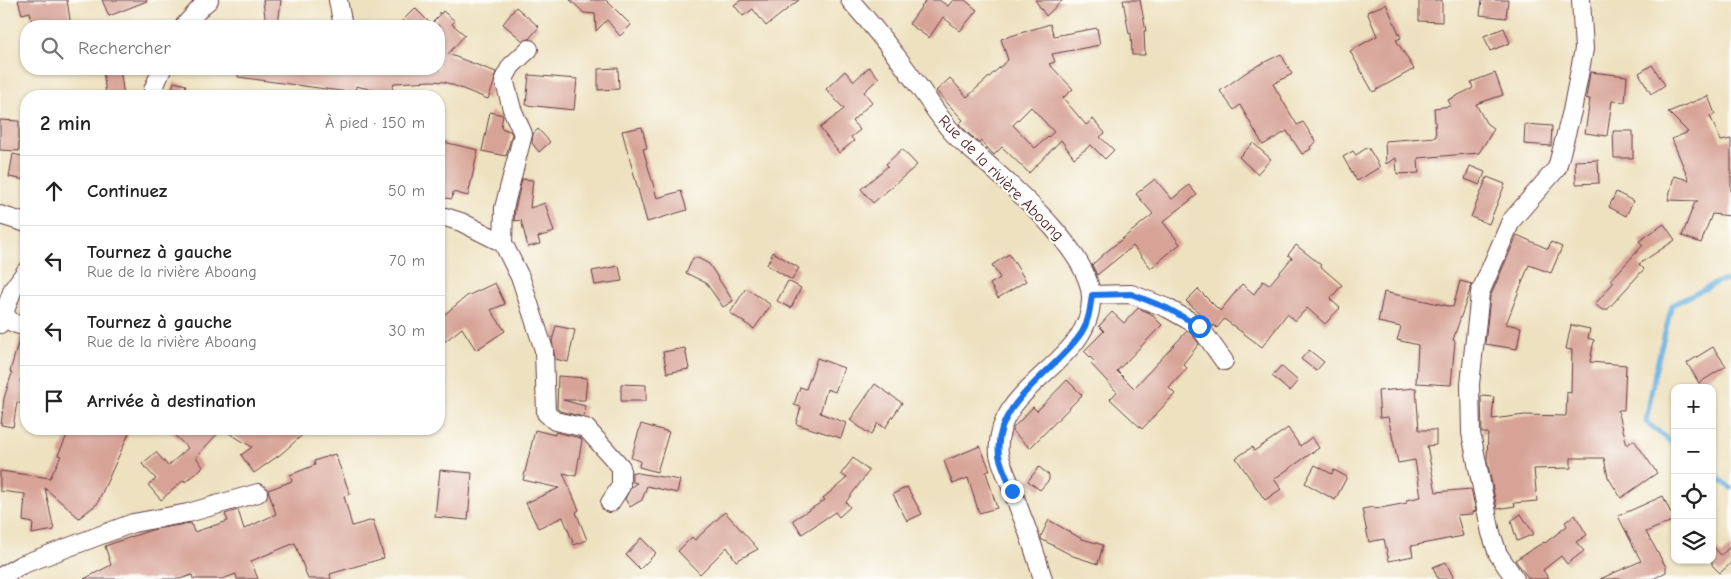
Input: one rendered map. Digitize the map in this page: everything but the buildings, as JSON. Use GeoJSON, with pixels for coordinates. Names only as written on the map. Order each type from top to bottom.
{"type":"FeatureCollection","features":[{"type":"Feature","properties":{"kind":"street"},"geometry":{"type":"LineString","coordinates":[[190,20],[209,0]]}},
{"type":"Feature","properties":{"kind":"street"},"geometry":{"type":"LineString","coordinates":[[338,0],[342,20]]}},
{"type":"Feature","properties":{"kind":"street","name":"Rue de la rivière Aboang"},"geometry":{"type":"LineString","coordinates":[[850,0],[892,50],[952,133],[1015,189],[1070,247],[1087,279],[1092,295]]}},
{"type":"Feature","properties":{"kind":"street"},"geometry":{"type":"LineString","coordinates":[[1516,579],[1498,554],[1491,533],[1471,433],[1470,384],[1480,293],[1511,221],[1557,168],[1572,111],[1584,50],[1585,2]]}},
{"type":"Feature","properties":{"kind":"street"},"geometry":{"type":"LineString","coordinates":[[528,48],[511,66],[504,79],[512,110],[523,134],[504,208],[503,243],[521,278],[544,350],[546,413],[555,421],[586,428],[621,467],[621,486],[610,503]]}},
{"type":"Feature","properties":{"kind":"street"},"geometry":{"type":"LineString","coordinates":[[154,90],[160,75]]}},
{"type":"Feature","properties":{"kind":"street"},"geometry":{"type":"LineString","coordinates":[[0,215],[20,221]]}},
{"type":"Feature","properties":{"kind":"street"},"geometry":{"type":"LineString","coordinates":[[445,217],[461,222],[503,243]]}},
{"type":"Feature","properties":{"kind":"street"},"geometry":{"type":"LineString","coordinates":[[20,279],[13,289],[2,318],[20,325]]}},
{"type":"Feature","properties":{"kind":"street"},"geometry":{"type":"LineString","coordinates":[[1043,579],[999,455],[1000,439],[1004,422],[1014,404],[1067,351],[1083,331],[1090,314],[1092,295],[1131,294],[1167,308],[1199,326],[1224,361]]}},
{"type":"Feature","properties":{"kind":"street"},"geometry":{"type":"LineString","coordinates":[[0,577],[21,565],[133,523],[188,513],[258,493]]}},
{"type":"Feature","properties":{"kind":"waterway"},"geometry":{"type":"LineString","coordinates":[[1671,442],[1646,422],[1655,372],[1672,305],[1720,281],[1731,280]]}},
{"type":"Feature","properties":{"kind":"waterway"},"geometry":{"type":"LineString","coordinates":[[1716,477],[1731,488]]}},
{"type":"Feature","properties":{"kind":"route"},"geometry":{"type":"LineString","coordinates":[[1012,491],[999,455],[1004,422],[1014,404],[1067,351],[1083,331],[1090,314],[1092,295],[1131,294],[1167,308],[1199,326]]}}]}
